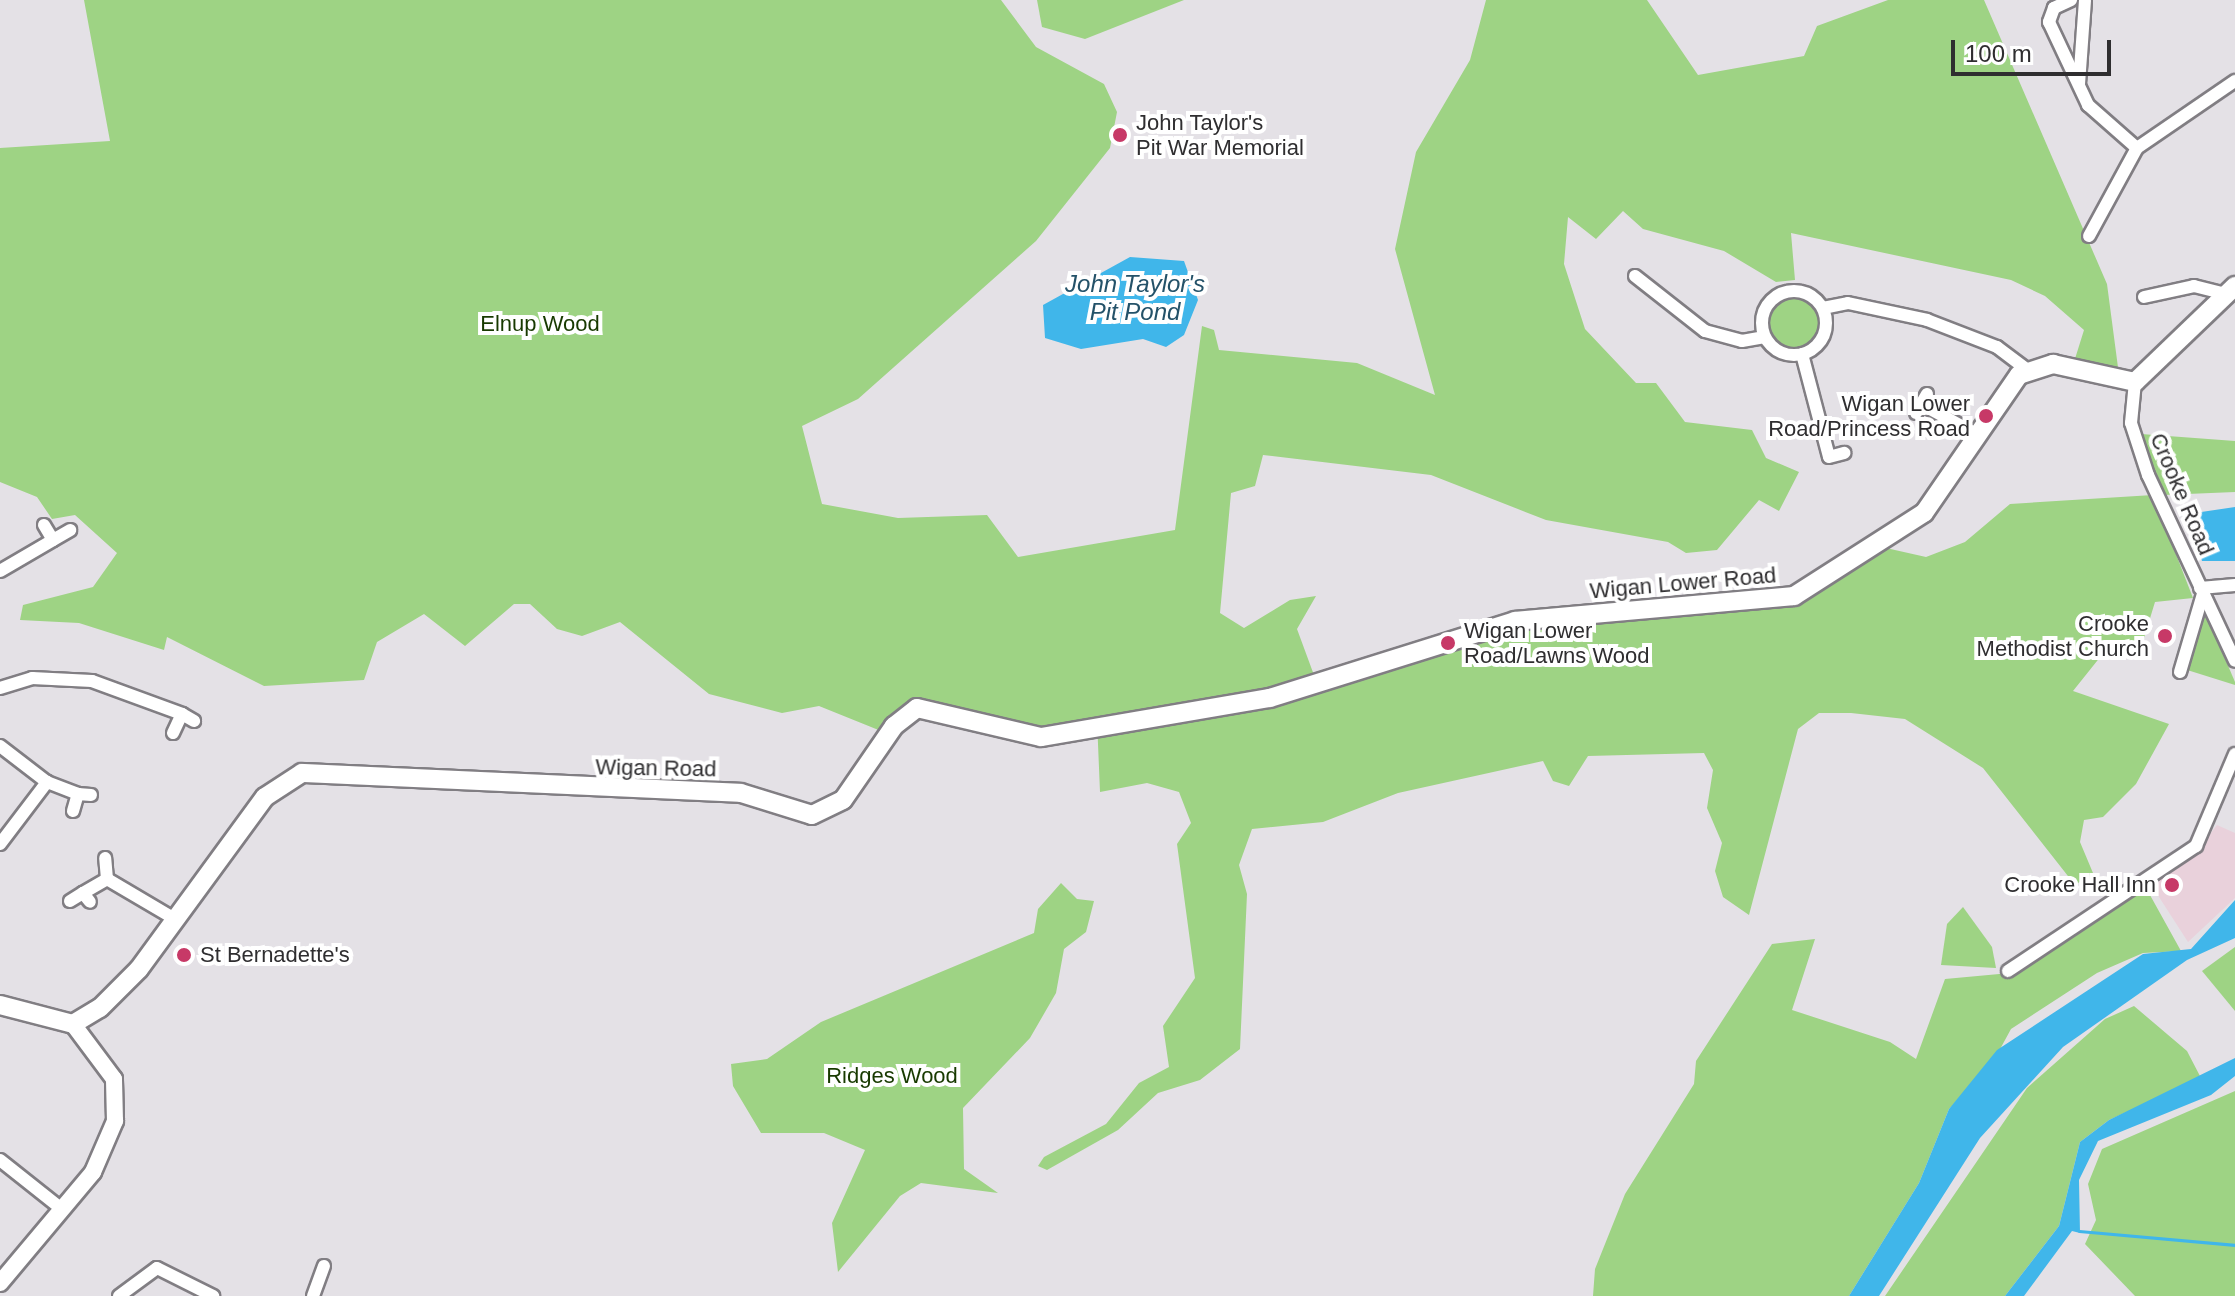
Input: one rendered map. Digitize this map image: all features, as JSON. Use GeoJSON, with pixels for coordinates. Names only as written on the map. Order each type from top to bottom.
{"type":"FeatureCollection","features":[{"type":"Feature","properties":{"kind":"main road"},"geometry":{"type":"LineString","coordinates":[[2027,370],[2061,365],[2135,382],[2232,291]]}},
{"type":"Feature","properties":{"kind":"main road","name":"Wigan Lower Road"},"geometry":{"type":"LineString","coordinates":[[1291,692],[1515,621],[1805,592],[1924,513],[2027,370]]}},
{"type":"Feature","properties":{"kind":"main road","name":"Wigan Road"},"geometry":{"type":"LineString","coordinates":[[73,1024],[125,987],[265,797],[302,773],[741,793],[812,815],[843,800],[894,726],[917,708],[1041,737],[1291,692]]}},
{"type":"Feature","properties":{"kind":"main road"},"geometry":{"type":"LineString","coordinates":[[0,1005],[73,1024]]}},
{"type":"Feature","properties":{"kind":"street"},"geometry":{"type":"LineString","coordinates":[[2071,0],[2054,8],[2049,22],[2096,115],[2137,148]]}},
{"type":"Feature","properties":{"kind":"street"},"geometry":{"type":"LineString","coordinates":[[2079,84],[2085,0]]}},
{"type":"Feature","properties":{"kind":"street"},"geometry":{"type":"LineString","coordinates":[[2089,236],[2137,148],[2235,81]]}},
{"type":"Feature","properties":{"kind":"street"},"geometry":{"type":"LineString","coordinates":[[1635,276],[1705,331],[1742,341],[1765,337]]}},
{"type":"Feature","properties":{"kind":"street"},"geometry":{"type":"LineString","coordinates":[[2144,297],[2194,286],[2232,291]]}},
{"type":"Feature","properties":{"kind":"street"},"geometry":{"type":"LineString","coordinates":[[1808,293],[1823,308],[1824,336],[1802,354],[1784,354],[1765,337],[1764,309],[1778,294],[1808,293]]}},
{"type":"Feature","properties":{"kind":"street"},"geometry":{"type":"LineString","coordinates":[[1823,308],[1848,303],[1927,320],[1997,347],[2027,370]]}},
{"type":"Feature","properties":{"kind":"street"},"geometry":{"type":"LineString","coordinates":[[1802,354],[1829,457],[1844,453]]}},
{"type":"Feature","properties":{"kind":"street","name":"Crooke Road"},"geometry":{"type":"LineString","coordinates":[[2135,382],[2131,423],[2235,661]]}},
{"type":"Feature","properties":{"kind":"street"},"geometry":{"type":"LineString","coordinates":[[1921,404],[1980,436]]}},
{"type":"Feature","properties":{"kind":"street"},"geometry":{"type":"LineString","coordinates":[[44,525],[53,540]]}},
{"type":"Feature","properties":{"kind":"street"},"geometry":{"type":"LineString","coordinates":[[0,571],[70,530]]}},
{"type":"Feature","properties":{"kind":"street"},"geometry":{"type":"LineString","coordinates":[[2180,672],[2202,591],[2235,585]]}},
{"type":"Feature","properties":{"kind":"street"},"geometry":{"type":"LineString","coordinates":[[0,688],[32,678],[92,681],[194,721]]}},
{"type":"Feature","properties":{"kind":"street"},"geometry":{"type":"LineString","coordinates":[[173,733],[182,714]]}},
{"type":"Feature","properties":{"kind":"street"},"geometry":{"type":"LineString","coordinates":[[0,746],[47,782],[84,794],[73,811]]}},
{"type":"Feature","properties":{"kind":"street"},"geometry":{"type":"LineString","coordinates":[[2008,971],[2196,846],[2235,754]]}},
{"type":"Feature","properties":{"kind":"street"},"geometry":{"type":"LineString","coordinates":[[0,844],[47,782]]}},
{"type":"Feature","properties":{"kind":"street"},"geometry":{"type":"LineString","coordinates":[[105,858],[107,879]]}},
{"type":"Feature","properties":{"kind":"street"},"geometry":{"type":"LineString","coordinates":[[107,879],[175,919]]}},
{"type":"Feature","properties":{"kind":"street"},"geometry":{"type":"LineString","coordinates":[[70,901],[86,898],[107,879]]}},
{"type":"Feature","properties":{"kind":"street"},"geometry":{"type":"LineString","coordinates":[[0,1283],[63,1210],[99,1162],[117,1106],[111,1073],[73,1024]]}},
{"type":"Feature","properties":{"kind":"street"},"geometry":{"type":"LineString","coordinates":[[0,1160],[63,1210]]}},
{"type":"Feature","properties":{"kind":"street"},"geometry":{"type":"LineString","coordinates":[[313,1296],[324,1266]]}},
{"type":"Feature","properties":{"kind":"street"},"geometry":{"type":"LineString","coordinates":[[119,1296],[157,1268],[213,1296]]}},
{"type":"Feature","properties":{"kind":"shaded area"},"geometry":{"type":"Polygon","coordinates":[[[2217,825],[2235,833],[2235,898],[2188,942],[2150,883],[2195,853],[2217,825]]]}},
{"type":"Feature","properties":{"kind":"green space","name":"Elnup Wood"},"geometry":{"type":"Polygon","coordinates":[[[84,0],[1001,0],[1036,47],[1104,84],[1117,112],[1110,148],[1036,241],[858,399],[802,426],[822,504],[898,518],[987,515],[1018,557],[1175,530],[1202,326],[1214,330],[1219,350],[1357,363],[1435,395],[1395,249],[1416,152],[1470,60],[1486,0],[1647,0],[1698,75],[1804,56],[1817,26],[1888,0],[1984,0],[2107,284],[2119,375],[2074,362],[2084,330],[2045,296],[2011,280],[1791,233],[1795,280],[1776,282],[1724,251],[1643,229],[1623,211],[1596,239],[1568,217],[1564,264],[1585,329],[1636,383],[1656,383],[1685,422],[1752,430],[1766,458],[1799,472],[1779,511],[1759,500],[1717,550],[1686,553],[1668,542],[1546,520],[1431,475],[1263,455],[1255,486],[1231,493],[1220,613],[1244,628],[1290,600],[1316,596],[1297,629],[1318,686],[1489,630],[1796,600],[1886,548],[1926,557],[1965,542],[2010,504],[2153,495],[2193,598],[2155,602],[2140,651],[2103,640],[2105,651],[2073,691],[2169,724],[2136,784],[2103,817],[2084,820],[2080,842],[2093,873],[2075,885],[1983,768],[1905,719],[1851,713],[1819,713],[1798,729],[1749,915],[1723,897],[1715,871],[1722,843],[1707,808],[1713,770],[1704,753],[1588,756],[1569,786],[1553,781],[1543,761],[1398,793],[1323,822],[1252,829],[1239,865],[1247,894],[1240,1049],[1200,1080],[1158,1093],[1118,1130],[1047,1170],[1038,1166],[1044,1157],[1106,1124],[1139,1083],[1169,1067],[1163,1026],[1195,978],[1177,844],[1191,823],[1179,792],[1147,783],[1100,792],[1097,720],[1009,732],[917,699],[881,731],[819,706],[782,713],[709,694],[620,622],[582,636],[557,629],[530,604],[514,604],[465,646],[424,614],[377,642],[364,680],[264,686],[167,637],[164,650],[79,623],[20,620],[23,605],[93,587],[117,553],[75,515],[52,519],[37,497],[0,482],[0,148],[110,141],[84,0]]]}},
{"type":"Feature","properties":{"kind":"green space"},"geometry":{"type":"Polygon","coordinates":[[[1037,0],[1184,0],[1085,39],[1042,27],[1037,0]]]}},
{"type":"Feature","properties":{"kind":"green space"},"geometry":{"type":"Polygon","coordinates":[[[1792,296],[1811,304],[1819,323],[1811,342],[1792,350],[1773,342],[1765,323],[1773,304],[1792,296]]]}},
{"type":"Feature","properties":{"kind":"green space"},"geometry":{"type":"Polygon","coordinates":[[[2141,434],[2235,441],[2235,492],[2163,495],[2141,434]]]}},
{"type":"Feature","properties":{"kind":"green space"},"geometry":{"type":"Polygon","coordinates":[[[2203,607],[2235,682],[2235,685],[2184,669],[2203,607]]]}},
{"type":"Feature","properties":{"kind":"green space","name":"Ridges Wood"},"geometry":{"type":"Polygon","coordinates":[[[1061,883],[1077,899],[1094,901],[1086,932],[1064,949],[1056,993],[1030,1038],[963,1108],[964,1169],[998,1193],[921,1183],[900,1196],[838,1272],[832,1223],[865,1150],[824,1133],[761,1133],[733,1086],[731,1064],[767,1059],[821,1022],[1034,933],[1038,909],[1061,883]]]}},
{"type":"Feature","properties":{"kind":"green space"},"geometry":{"type":"Polygon","coordinates":[[[2145,886],[2181,951],[2143,953],[2097,973],[2011,1029],[1993,1062],[1949,1109],[1919,1183],[1849,1296],[1593,1296],[1595,1269],[1625,1194],[1694,1084],[1696,1061],[1772,944],[1815,939],[1792,1010],[1890,1042],[1916,1059],[1945,979],[2021,972],[2145,886]]]}},
{"type":"Feature","properties":{"kind":"green space"},"geometry":{"type":"Polygon","coordinates":[[[1963,907],[1992,947],[1996,968],[1941,965],[1947,924],[1963,907]]]}},
{"type":"Feature","properties":{"kind":"green space"},"geometry":{"type":"Polygon","coordinates":[[[2235,947],[2235,1011],[2202,971],[2235,947]]]}},
{"type":"Feature","properties":{"kind":"green space"},"geometry":{"type":"Polygon","coordinates":[[[2134,1006],[2187,1051],[2201,1078],[2109,1120],[2080,1142],[2059,1226],[2005,1296],[1885,1296],[2027,1088],[2105,1019],[2134,1006]]]}},
{"type":"Feature","properties":{"kind":"green space"},"geometry":{"type":"Polygon","coordinates":[[[2235,1091],[2235,1296],[2135,1296],[2085,1244],[2096,1220],[2088,1184],[2102,1149],[2235,1091]]]}},
{"type":"Feature","properties":{"kind":"water","name":"John Taylor's Pit Pond"},"geometry":{"type":"Polygon","coordinates":[[[1130,257],[1184,261],[1198,300],[1184,335],[1166,347],[1143,339],[1081,349],[1045,338],[1043,305],[1130,257]]]}},
{"type":"Feature","properties":{"kind":"water"},"geometry":{"type":"Polygon","coordinates":[[[2235,507],[2235,561],[2202,561],[2191,522],[2181,515],[2235,507]]]}},
{"type":"Feature","properties":{"kind":"water"},"geometry":{"type":"Polygon","coordinates":[[[2235,900],[2235,938],[2187,960],[2063,1047],[1980,1138],[1879,1296],[1849,1296],[1919,1183],[1949,1109],[1997,1050],[2143,954],[2191,949],[2235,900]]]}},
{"type":"Feature","properties":{"kind":"water"},"geometry":{"type":"Polygon","coordinates":[[[2235,1058],[2235,1076],[2211,1095],[2098,1141],[2079,1180],[2080,1233],[2072,1231],[2024,1296],[2005,1296],[2059,1226],[2080,1142],[2109,1120],[2235,1058]]]}},
{"type":"Feature","properties":{"kind":"waterway"},"geometry":{"type":"LineString","coordinates":[[2079,1231],[2235,1245]]}},
{"type":"Feature","properties":{"kind":"place","name":"John Taylor's Pit War Memorial"},"geometry":{"type":"Point","coordinates":[1120,135]}},
{"type":"Feature","properties":{"kind":"place","name":"Wigan Lower Road/Princess Road"},"geometry":{"type":"Point","coordinates":[1986,416]}},
{"type":"Feature","properties":{"kind":"place","name":"Crooke Methodist Church"},"geometry":{"type":"Point","coordinates":[2165,636]}},
{"type":"Feature","properties":{"kind":"place","name":"Wigan Lower Road/Lawns Wood"},"geometry":{"type":"Point","coordinates":[1448,643]}},
{"type":"Feature","properties":{"kind":"place","name":"Crooke Hall Inn"},"geometry":{"type":"Point","coordinates":[2172,885]}},
{"type":"Feature","properties":{"kind":"place","name":"St Bernadette's"},"geometry":{"type":"Point","coordinates":[184,955]}}]}
